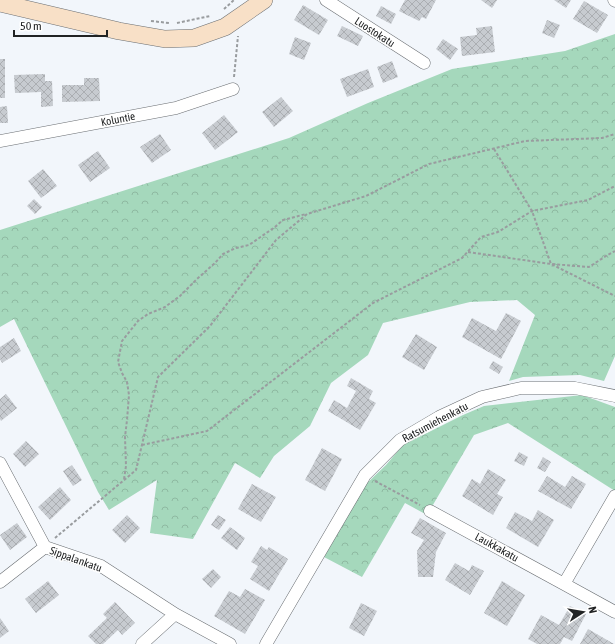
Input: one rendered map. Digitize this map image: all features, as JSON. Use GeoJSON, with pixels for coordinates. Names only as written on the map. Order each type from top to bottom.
{"type":"FeatureCollection","features":[{"type":"Feature","properties":{"kind":"street"},"geometry":{"type":"LineString","coordinates":[[0,3],[119,31],[165,39],[194,38],[225,27],[264,0]]}},
{"type":"Feature","properties":{"kind":"street","name":"Luostokatu"},"geometry":{"type":"LineString","coordinates":[[326,0],[424,63]]}},
{"type":"Feature","properties":{"kind":"street","name":"Koluntie"},"geometry":{"type":"LineString","coordinates":[[0,141],[176,108],[233,89]]}},
{"type":"Feature","properties":{"kind":"street","name":"Ratsumiehenkatu"},"geometry":{"type":"LineString","coordinates":[[266,644],[365,475],[400,440],[439,417],[482,397],[521,388],[576,388],[615,396]]}},
{"type":"Feature","properties":{"kind":"street","name":"Sippalankatu"},"geometry":{"type":"LineString","coordinates":[[0,463],[45,547],[101,566],[175,614],[230,644]]}},
{"type":"Feature","properties":{"kind":"street"},"geometry":{"type":"LineString","coordinates":[[564,584],[615,496]]}},
{"type":"Feature","properties":{"kind":"street","name":"Laukkakatu"},"geometry":{"type":"LineString","coordinates":[[430,510],[615,612]]}},
{"type":"Feature","properties":{"kind":"street"},"geometry":{"type":"LineString","coordinates":[[0,582],[45,547]]}},
{"type":"Feature","properties":{"kind":"street"},"geometry":{"type":"LineString","coordinates":[[142,644],[175,614]]}},
{"type":"Feature","properties":{"kind":"path"},"geometry":{"type":"LineString","coordinates":[[223,9],[234,0]]}},
{"type":"Feature","properties":{"kind":"path"},"geometry":{"type":"LineString","coordinates":[[151,20],[174,24],[211,16]]}},
{"type":"Feature","properties":{"kind":"path"},"geometry":{"type":"LineString","coordinates":[[233,89],[238,36]]}},
{"type":"Feature","properties":{"kind":"path"},"geometry":{"type":"LineString","coordinates":[[124,480],[126,466],[125,437],[128,394],[127,382],[118,362],[122,341],[138,321],[148,314],[165,307],[180,296],[223,254],[236,248],[249,245],[283,220],[366,196],[429,164],[525,141],[602,138],[615,134]]}},
{"type":"Feature","properties":{"kind":"path"},"geometry":{"type":"LineString","coordinates":[[494,149],[532,211],[551,264],[615,296]]}},
{"type":"Feature","properties":{"kind":"path"},"geometry":{"type":"LineString","coordinates":[[142,445],[207,431],[372,303],[462,258],[482,237],[498,232],[532,211],[588,200],[615,186]]}},
{"type":"Feature","properties":{"kind":"path"},"geometry":{"type":"LineString","coordinates":[[45,547],[136,470],[158,377],[210,326],[276,240],[308,214]]}},
{"type":"Feature","properties":{"kind":"path"},"geometry":{"type":"LineString","coordinates":[[467,252],[551,264],[589,267],[615,251]]}},
{"type":"Feature","properties":{"kind":"path"},"geometry":{"type":"LineString","coordinates":[[365,475],[430,510]]}},
{"type":"Feature","properties":{"kind":"green space"},"geometry":{"type":"Polygon","coordinates":[[[615,34],[615,356],[604,381],[580,375],[523,377],[509,381],[535,315],[517,300],[470,302],[383,323],[368,355],[331,383],[310,426],[274,456],[260,478],[235,463],[193,539],[150,533],[157,480],[109,510],[98,492],[14,319],[0,327],[0,230],[289,138],[368,103],[452,69],[565,51],[615,34]]]}},
{"type":"Feature","properties":{"kind":"green space"},"geometry":{"type":"Polygon","coordinates":[[[582,395],[615,407],[615,491],[508,423],[474,435],[427,515],[405,503],[362,577],[324,557],[365,485],[386,465],[403,445],[484,406],[582,395]]]}},
{"type":"Feature","properties":{"kind":"building"},"geometry":{"type":"Polygon","coordinates":[[[405,0],[436,0],[426,19],[422,17],[419,21],[399,11],[405,0]]]}},
{"type":"Feature","properties":{"kind":"building"},"geometry":{"type":"Polygon","coordinates":[[[481,0],[497,0],[492,8],[481,0]]]}},
{"type":"Feature","properties":{"kind":"building"},"geometry":{"type":"Polygon","coordinates":[[[554,0],[571,0],[566,8],[554,0]]]}},
{"type":"Feature","properties":{"kind":"building"},"geometry":{"type":"Polygon","coordinates":[[[584,1],[608,15],[597,33],[573,19],[584,1]]]}},
{"type":"Feature","properties":{"kind":"building"},"geometry":{"type":"Polygon","coordinates":[[[303,5],[328,20],[319,35],[294,20],[303,5]]]}},
{"type":"Feature","properties":{"kind":"building"},"geometry":{"type":"Polygon","coordinates":[[[381,6],[396,14],[391,24],[376,16],[381,6]]]}},
{"type":"Feature","properties":{"kind":"building"},"geometry":{"type":"Polygon","coordinates":[[[547,20],[560,25],[554,38],[542,33],[547,20]]]}},
{"type":"Feature","properties":{"kind":"building"},"geometry":{"type":"Polygon","coordinates":[[[342,26],[363,36],[358,46],[337,36],[342,26]]]}},
{"type":"Feature","properties":{"kind":"building"},"geometry":{"type":"Polygon","coordinates":[[[492,26],[495,52],[462,56],[460,37],[477,35],[476,28],[492,26]]]}},
{"type":"Feature","properties":{"kind":"building"},"geometry":{"type":"Polygon","coordinates":[[[295,37],[311,43],[304,60],[289,54],[295,37]]]}},
{"type":"Feature","properties":{"kind":"building"},"geometry":{"type":"Polygon","coordinates":[[[443,39],[458,49],[450,60],[436,49],[443,39]]]}},
{"type":"Feature","properties":{"kind":"building"},"geometry":{"type":"Polygon","coordinates":[[[0,59],[5,59],[5,98],[0,98],[0,59]]]}},
{"type":"Feature","properties":{"kind":"building"},"geometry":{"type":"Polygon","coordinates":[[[392,61],[398,77],[383,83],[377,67],[392,61]]]}},
{"type":"Feature","properties":{"kind":"building"},"geometry":{"type":"Polygon","coordinates":[[[368,69],[374,87],[347,97],[340,79],[368,69]]]}},
{"type":"Feature","properties":{"kind":"building"},"geometry":{"type":"Polygon","coordinates":[[[45,74],[45,81],[52,81],[53,106],[41,107],[41,92],[15,93],[14,75],[45,74]]]}},
{"type":"Feature","properties":{"kind":"building"},"geometry":{"type":"Polygon","coordinates":[[[84,78],[99,78],[100,101],[62,102],[62,85],[84,85],[84,78]]]}},
{"type":"Feature","properties":{"kind":"building"},"geometry":{"type":"Polygon","coordinates":[[[281,97],[293,111],[274,127],[262,112],[281,97]]]}},
{"type":"Feature","properties":{"kind":"building"},"geometry":{"type":"Polygon","coordinates":[[[7,106],[8,123],[0,123],[0,107],[7,106]]]}},
{"type":"Feature","properties":{"kind":"building"},"geometry":{"type":"Polygon","coordinates":[[[224,115],[238,132],[215,150],[202,133],[224,115]]]}},
{"type":"Feature","properties":{"kind":"building"},"geometry":{"type":"Polygon","coordinates":[[[160,134],[171,150],[152,163],[140,147],[160,134]]]}},
{"type":"Feature","properties":{"kind":"building"},"geometry":{"type":"Polygon","coordinates":[[[98,151],[110,168],[90,182],[78,165],[98,151]]]}},
{"type":"Feature","properties":{"kind":"building"},"geometry":{"type":"Polygon","coordinates":[[[43,169],[57,186],[41,198],[28,181],[43,169]]]}},
{"type":"Feature","properties":{"kind":"building"},"geometry":{"type":"Polygon","coordinates":[[[34,199],[42,207],[35,214],[27,206],[34,199]]]}},
{"type":"Feature","properties":{"kind":"building"},"geometry":{"type":"Polygon","coordinates":[[[506,313],[521,321],[501,359],[462,337],[472,318],[496,331],[506,313]]]}},
{"type":"Feature","properties":{"kind":"building"},"geometry":{"type":"Polygon","coordinates":[[[416,334],[437,347],[424,370],[402,357],[416,334]]]}},
{"type":"Feature","properties":{"kind":"building"},"geometry":{"type":"Polygon","coordinates":[[[14,338],[21,351],[2,363],[0,359],[0,347],[14,338]]]}},
{"type":"Feature","properties":{"kind":"building"},"geometry":{"type":"Polygon","coordinates":[[[493,361],[503,367],[499,374],[489,368],[493,361]]]}},
{"type":"Feature","properties":{"kind":"building"},"geometry":{"type":"Polygon","coordinates":[[[351,378],[373,391],[369,399],[376,403],[360,430],[328,411],[334,400],[347,408],[356,391],[347,386],[351,378]]]}},
{"type":"Feature","properties":{"kind":"building"},"geometry":{"type":"Polygon","coordinates":[[[6,394],[17,408],[1,421],[0,399],[6,394]]]}},
{"type":"Feature","properties":{"kind":"building"},"geometry":{"type":"Polygon","coordinates":[[[26,441],[39,454],[25,467],[13,454],[26,441]]]}},
{"type":"Feature","properties":{"kind":"building"},"geometry":{"type":"Polygon","coordinates":[[[322,448],[342,459],[325,491],[305,480],[322,448]]]}},
{"type":"Feature","properties":{"kind":"building"},"geometry":{"type":"Polygon","coordinates":[[[519,452],[528,457],[524,466],[514,461],[519,452]]]}},
{"type":"Feature","properties":{"kind":"building"},"geometry":{"type":"Polygon","coordinates":[[[543,457],[551,462],[545,472],[537,468],[543,457]]]}},
{"type":"Feature","properties":{"kind":"building"},"geometry":{"type":"Polygon","coordinates":[[[72,465],[82,480],[73,486],[63,471],[72,465]]]}},
{"type":"Feature","properties":{"kind":"building"},"geometry":{"type":"Polygon","coordinates":[[[488,469],[506,480],[497,494],[503,497],[493,515],[462,496],[472,479],[480,484],[488,469]]]}},
{"type":"Feature","properties":{"kind":"building"},"geometry":{"type":"Polygon","coordinates":[[[547,476],[565,487],[572,476],[586,484],[571,509],[538,491],[547,476]]]}},
{"type":"Feature","properties":{"kind":"building"},"geometry":{"type":"Polygon","coordinates":[[[252,484],[276,497],[261,522],[238,509],[252,484]]]}},
{"type":"Feature","properties":{"kind":"building"},"geometry":{"type":"Polygon","coordinates":[[[60,487],[71,500],[50,520],[38,507],[60,487]]]}},
{"type":"Feature","properties":{"kind":"building"},"geometry":{"type":"Polygon","coordinates":[[[538,510],[554,520],[538,547],[506,528],[515,512],[532,521],[538,510]]]}},
{"type":"Feature","properties":{"kind":"building"},"geometry":{"type":"Polygon","coordinates":[[[127,515],[140,528],[125,543],[112,530],[127,515]]]}},
{"type":"Feature","properties":{"kind":"building"},"geometry":{"type":"Polygon","coordinates":[[[218,515],[226,520],[219,530],[211,525],[218,515]]]}},
{"type":"Feature","properties":{"kind":"building"},"geometry":{"type":"Polygon","coordinates":[[[420,518],[446,533],[436,552],[433,577],[418,577],[417,551],[424,540],[411,533],[420,518]]]}},
{"type":"Feature","properties":{"kind":"building"},"geometry":{"type":"Polygon","coordinates":[[[17,523],[27,537],[10,550],[0,535],[17,523]]]}},
{"type":"Feature","properties":{"kind":"building"},"geometry":{"type":"Polygon","coordinates":[[[230,527],[245,538],[237,550],[221,538],[230,527]]]}},
{"type":"Feature","properties":{"kind":"building"},"geometry":{"type":"Polygon","coordinates":[[[261,546],[267,550],[269,547],[288,559],[269,591],[250,579],[258,566],[251,562],[261,546]]]}},
{"type":"Feature","properties":{"kind":"building"},"geometry":{"type":"Polygon","coordinates":[[[455,563],[469,571],[472,565],[484,571],[470,595],[445,580],[455,563]]]}},
{"type":"Feature","properties":{"kind":"building"},"geometry":{"type":"Polygon","coordinates":[[[213,569],[221,577],[211,588],[202,579],[213,569]]]}},
{"type":"Feature","properties":{"kind":"building"},"geometry":{"type":"Polygon","coordinates":[[[48,581],[59,595],[36,613],[25,599],[48,581]]]}},
{"type":"Feature","properties":{"kind":"building"},"geometry":{"type":"Polygon","coordinates":[[[502,581],[525,595],[507,626],[484,613],[502,581]]]}},
{"type":"Feature","properties":{"kind":"building"},"geometry":{"type":"Polygon","coordinates":[[[245,589],[265,600],[245,634],[214,616],[229,591],[240,597],[245,589]]]}},
{"type":"Feature","properties":{"kind":"building"},"geometry":{"type":"Polygon","coordinates":[[[115,602],[135,623],[122,635],[118,630],[103,644],[96,644],[88,636],[107,618],[103,614],[115,602]]]}},
{"type":"Feature","properties":{"kind":"building"},"geometry":{"type":"Polygon","coordinates":[[[361,603],[377,611],[364,636],[349,628],[361,603]]]}},
{"type":"Feature","properties":{"kind":"building"},"geometry":{"type":"Polygon","coordinates":[[[570,606],[586,614],[572,641],[564,637],[560,644],[537,644],[528,639],[541,615],[559,625],[570,606]]]}},
{"type":"Feature","properties":{"kind":"building"},"geometry":{"type":"Polygon","coordinates":[[[0,618],[9,631],[0,638],[0,618]]]}},
{"type":"Feature","properties":{"kind":"building"},"geometry":{"type":"Polygon","coordinates":[[[588,629],[614,644],[580,644],[588,629]]]}}]}
